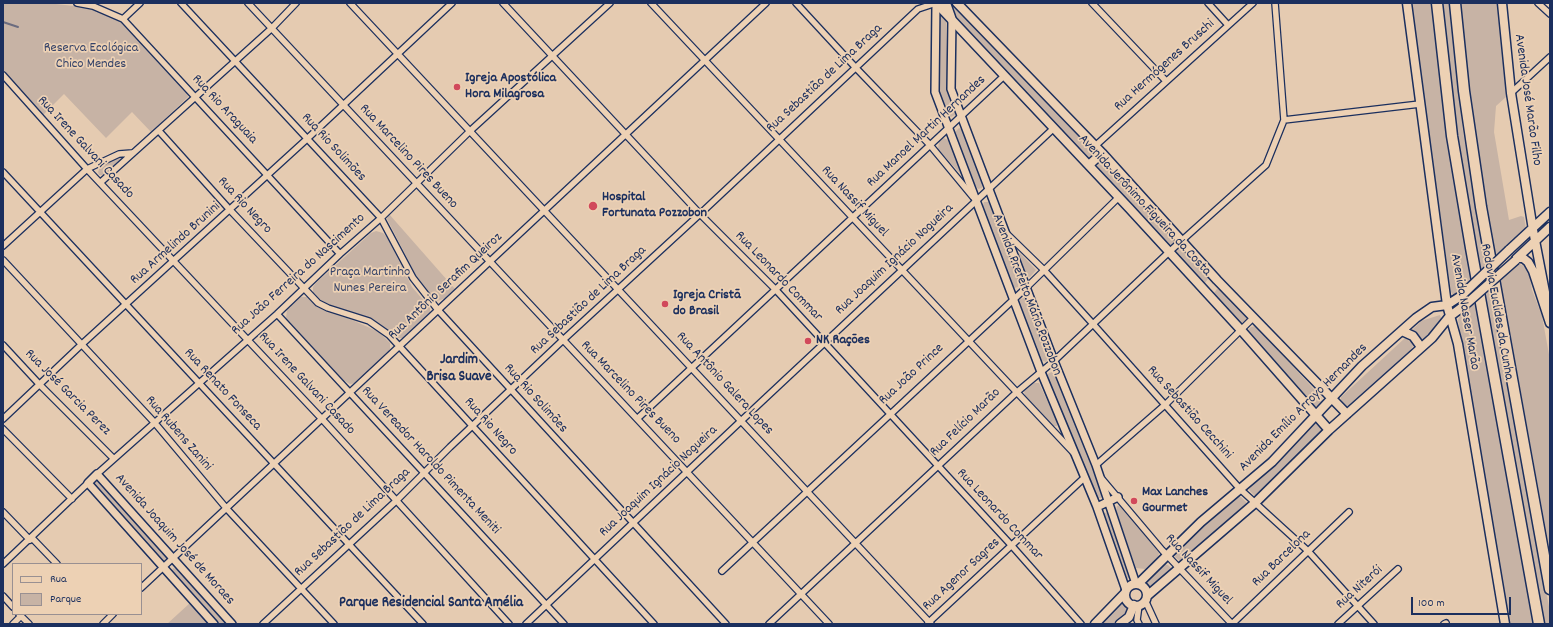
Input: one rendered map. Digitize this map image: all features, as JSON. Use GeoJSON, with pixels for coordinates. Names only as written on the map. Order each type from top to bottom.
{"type":"FeatureCollection","features":[{"type":"Feature","properties":{"kind":"highway","name":"Rodovia Euclides da Cunha"},"geometry":{"type":"LineString","coordinates":[[1437,3],[1452,136],[1468,233],[1539,624]]}},
{"type":"Feature","properties":{"kind":"highway","name":"Rodovia Euclides da Cunha"},"geometry":{"type":"LineString","coordinates":[[1455,3],[1464,91],[1481,208],[1550,589]]}},
{"type":"Feature","properties":{"kind":"main road","name":"Avenida Jerônimo Figueira da Costa"},"geometry":{"type":"LineString","coordinates":[[936,3],[1090,165],[1330,430]]}},
{"type":"Feature","properties":{"kind":"main road","name":"Avenida Prefeito Mário Pozzobon"},"geometry":{"type":"LineString","coordinates":[[946,3],[952,19]]}},
{"type":"Feature","properties":{"kind":"main road","name":"Avenida Jerônimo Figueira da Costa"},"geometry":{"type":"LineString","coordinates":[[957,3],[1102,154],[1253,318],[1347,414]]}},
{"type":"Feature","properties":{"kind":"main road","name":"Avenida Nasser Marão"},"geometry":{"type":"LineString","coordinates":[[1407,3],[1447,305],[1449,317],[1458,344],[1505,624]]}},
{"type":"Feature","properties":{"kind":"main road","name":"Avenida José Marão Filho"},"geometry":{"type":"LineString","coordinates":[[1502,3],[1511,93],[1533,230],[1550,318]]}},
{"type":"Feature","properties":{"kind":"main road"},"geometry":{"type":"LineString","coordinates":[[1090,165],[1102,154]]}},
{"type":"Feature","properties":{"kind":"main road","name":"Avenida Emílio Arroyo Hernandes"},"geometry":{"type":"LineString","coordinates":[[1095,624],[1130,586],[1137,584],[1201,522],[1272,462],[1362,366],[1432,307],[1447,305],[1461,296],[1509,250],[1533,230],[1550,212]]}},
{"type":"Feature","properties":{"kind":"main road"},"geometry":{"type":"LineString","coordinates":[[1120,624],[1129,617],[1141,602],[1255,503],[1347,414],[1432,338],[1449,317],[1465,305],[1517,259],[1550,227]]}},
{"type":"Feature","properties":{"kind":"main road"},"geometry":{"type":"LineString","coordinates":[[1517,259],[1528,262],[1533,271],[1550,323]]}},
{"type":"Feature","properties":{"kind":"main road"},"geometry":{"type":"LineString","coordinates":[[1402,331],[1413,336],[1421,348]]}},
{"type":"Feature","properties":{"kind":"main road"},"geometry":{"type":"LineString","coordinates":[[1137,584],[1144,587],[1141,602]]}},
{"type":"Feature","properties":{"kind":"main road"},"geometry":{"type":"LineString","coordinates":[[1126,592],[1127,601],[1141,602]]}},
{"type":"Feature","properties":{"kind":"street","name":"Rua Rio Araguaia"},"geometry":{"type":"LineString","coordinates":[[77,3],[93,6],[123,19],[340,254]]}},
{"type":"Feature","properties":{"kind":"street"},"geometry":{"type":"LineString","coordinates":[[123,19],[140,3]]}},
{"type":"Feature","properties":{"kind":"street","name":"Rua Rio Solimões"},"geometry":{"type":"LineString","coordinates":[[181,3],[382,218],[413,278],[438,310],[726,624]]}},
{"type":"Feature","properties":{"kind":"street","name":"Rua Marcelino Pires Bueno"},"geometry":{"type":"LineString","coordinates":[[248,3],[343,106],[638,418],[829,624]]}},
{"type":"Feature","properties":{"kind":"street"},"geometry":{"type":"LineString","coordinates":[[101,182],[272,28],[296,3]]}},
{"type":"Feature","properties":{"kind":"street","name":"Rua Antônio Galera Lopes"},"geometry":{"type":"LineString","coordinates":[[350,3],[857,543],[929,623]]}},
{"type":"Feature","properties":{"kind":"street","name":"Rua Armelindo Brunini"},"geometry":{"type":"LineString","coordinates":[[3,419],[81,345],[174,262],[343,106],[452,3]]}},
{"type":"Feature","properties":{"kind":"street","name":"Rua Leonardo Commar"},"geometry":{"type":"LineString","coordinates":[[503,3],[700,214],[774,289],[1012,546],[1081,624]]}},
{"type":"Feature","properties":{"kind":"street","name":"Rua João Ferreira do Nascimento"},"geometry":{"type":"LineString","coordinates":[[3,564],[31,539],[114,458],[248,338],[277,314],[340,254],[382,218],[470,131],[610,3]]}},
{"type":"Feature","properties":{"kind":"street","name":"Rua Nassif Miguel"},"geometry":{"type":"LineString","coordinates":[[651,3],[1073,452]]}},
{"type":"Feature","properties":{"kind":"street","name":"Rua Antônio Serafim Queiroz"},"geometry":{"type":"LineString","coordinates":[[142,587],[228,509],[350,392],[766,3]]}},
{"type":"Feature","properties":{"kind":"street"},"geometry":{"type":"LineString","coordinates":[[796,3],[930,145],[976,200]]}},
{"type":"Feature","properties":{"kind":"street","name":"Rua Sebastião de Lima Braga"},"geometry":{"type":"LineString","coordinates":[[263,624],[396,501],[472,425],[700,214],[778,138],[856,68],[918,9],[936,3]]}},
{"type":"Feature","properties":{"kind":"street","name":"Avenida Prefeito Mário Pozzobon"},"geometry":{"type":"LineString","coordinates":[[936,3],[935,92],[1041,372],[1097,507],[1126,592]]}},
{"type":"Feature","properties":{"kind":"street"},"geometry":{"type":"LineString","coordinates":[[1092,3],[1166,81]]}},
{"type":"Feature","properties":{"kind":"street"},"geometry":{"type":"LineString","coordinates":[[1208,3],[1228,25]]}},
{"type":"Feature","properties":{"kind":"street","name":"Rua Hermógenes Bruschi"},"geometry":{"type":"LineString","coordinates":[[1094,147],[1254,3]]}},
{"type":"Feature","properties":{"kind":"street"},"geometry":{"type":"LineString","coordinates":[[1275,3],[1284,120],[1420,104]]}},
{"type":"Feature","properties":{"kind":"street"},"geometry":{"type":"LineString","coordinates":[[1538,3],[1550,14]]}},
{"type":"Feature","properties":{"kind":"street","name":"Avenida Prefeito Mário Pozzobon"},"geometry":{"type":"LineString","coordinates":[[952,19],[951,89],[1054,361],[1096,465],[1137,584]]}},
{"type":"Feature","properties":{"kind":"street"},"geometry":{"type":"LineString","coordinates":[[1511,93],[1550,58]]}},
{"type":"Feature","properties":{"kind":"street","name":"Rua Irene Galvani Casado"},"geometry":{"type":"LineString","coordinates":[[3,75],[87,169],[248,338],[509,624]]}},
{"type":"Feature","properties":{"kind":"street","name":"Rua Manoel Martin Hernandes"},"geometry":{"type":"LineString","coordinates":[[638,418],[774,289],[853,219],[1004,76]]}},
{"type":"Feature","properties":{"kind":"street","name":"Rua Felício Marão"},"geometry":{"type":"LineString","coordinates":[[769,624],[1017,392],[1054,361],[1169,252],[1266,165],[1284,120]]}},
{"type":"Feature","properties":{"kind":"street","name":"Rua Joaquim Ignácio Nogueira"},"geometry":{"type":"LineString","coordinates":[[526,624],[687,471],[1054,128]]}},
{"type":"Feature","properties":{"kind":"street","name":"Rua Rio Negro"},"geometry":{"type":"LineString","coordinates":[[159,131],[230,210],[318,303],[328,308],[369,321],[389,335],[654,624]]}},
{"type":"Feature","properties":{"kind":"street"},"geometry":{"type":"LineString","coordinates":[[3,246],[87,169],[119,154],[132,153]]}},
{"type":"Feature","properties":{"kind":"street","name":"Rua Renato Fonseca"},"geometry":{"type":"LineString","coordinates":[[3,172],[423,624]]}},
{"type":"Feature","properties":{"kind":"street","name":"Rua João Prince"},"geometry":{"type":"LineString","coordinates":[[722,571],[889,413],[1027,287],[1119,197]]}},
{"type":"Feature","properties":{"kind":"street","name":"Rua Sebastião Cecchini"},"geometry":{"type":"LineString","coordinates":[[1006,233],[1044,270],[1166,404],[1240,489],[1308,551],[1374,624]]}},
{"type":"Feature","properties":{"kind":"street","name":"Rua Rubens Zanini"},"geometry":{"type":"LineString","coordinates":[[3,260],[154,422],[228,509],[334,624]]}},
{"type":"Feature","properties":{"kind":"street","name":"Rua Vereador Haroldo Pimenta Meniti"},"geometry":{"type":"LineString","coordinates":[[277,314],[564,624]]}},
{"type":"Feature","properties":{"kind":"street"},"geometry":{"type":"LineString","coordinates":[[1096,465],[1166,404],[1253,318]]}},
{"type":"Feature","properties":{"kind":"street","name":"Rua José Garcia Perez"},"geometry":{"type":"LineString","coordinates":[[3,345],[40,385],[114,458]]}},
{"type":"Feature","properties":{"kind":"street"},"geometry":{"type":"LineString","coordinates":[[3,429],[72,499]]}},
{"type":"Feature","properties":{"kind":"street","name":"Avenida Joaquim José de Moraes"},"geometry":{"type":"LineString","coordinates":[[97,474],[232,624]]}},
{"type":"Feature","properties":{"kind":"street","name":"Rua Agenor Sagres"},"geometry":{"type":"LineString","coordinates":[[929,623],[1084,478]]}},
{"type":"Feature","properties":{"kind":"street","name":"Rua Nassif Miguel"},"geometry":{"type":"LineString","coordinates":[[1100,478],[1180,569],[1232,624]]}},
{"type":"Feature","properties":{"kind":"street","name":"Avenida Joaquim José de Moraes"},"geometry":{"type":"LineString","coordinates":[[88,483],[214,624]]}},
{"type":"Feature","properties":{"kind":"street"},"geometry":{"type":"LineString","coordinates":[[1097,507],[1118,497]]}},
{"type":"Feature","properties":{"kind":"street"},"geometry":{"type":"LineString","coordinates":[[3,512],[56,563]]}},
{"type":"Feature","properties":{"kind":"street","name":"Rua Barcelona"},"geometry":{"type":"LineString","coordinates":[[1232,624],[1349,512]]}},
{"type":"Feature","properties":{"kind":"street","name":"Rua Niterói"},"geometry":{"type":"LineString","coordinates":[[1338,624],[1398,569]]}},
{"type":"Feature","properties":{"kind":"street"},"geometry":{"type":"LineString","coordinates":[[3,596],[12,606]]}},
{"type":"Feature","properties":{"kind":"street"},"geometry":{"type":"LineString","coordinates":[[1139,624],[1137,620],[1141,602]]}},
{"type":"Feature","properties":{"kind":"street"},"geometry":{"type":"LineString","coordinates":[[1141,602],[1156,624]]}},
{"type":"Feature","properties":{"kind":"street"},"geometry":{"type":"LineString","coordinates":[[13,624],[20,615],[29,624]]}},
{"type":"Feature","properties":{"kind":"street"},"geometry":{"type":"LineString","coordinates":[[105,615],[108,619]]}},
{"type":"Feature","properties":{"kind":"street"},"geometry":{"type":"LineString","coordinates":[[103,624],[112,615]]}},
{"type":"Feature","properties":{"kind":"green space","name":"Reserva Ecológica Chico Mendes"},"geometry":{"type":"Polygon","coordinates":[[[3,3],[47,3],[92,8],[121,21],[187,91],[188,97],[151,132],[132,112],[106,138],[64,94],[43,115],[3,70],[3,3]]]}},
{"type":"Feature","properties":{"kind":"green space"},"geometry":{"type":"Polygon","coordinates":[[[949,3],[954,3],[1093,149],[1095,154],[1091,159],[1086,157],[954,18],[949,3]]]}},
{"type":"Feature","properties":{"kind":"green space"},"geometry":{"type":"Polygon","coordinates":[[[1411,3],[1433,3],[1442,99],[1473,278],[1454,296],[1451,292],[1411,3]]]}},
{"type":"Feature","properties":{"kind":"green space"},"geometry":{"type":"Polygon","coordinates":[[[1440,3],[1450,3],[1463,132],[1487,266],[1478,273],[1455,135],[1440,3]]]}},
{"type":"Feature","properties":{"kind":"green space"},"geometry":{"type":"Polygon","coordinates":[[[1458,3],[1499,3],[1506,97],[1496,106],[1494,132],[1509,220],[1521,216],[1524,217],[1526,229],[1495,259],[1469,90],[1458,3]]]}},
{"type":"Feature","properties":{"kind":"green space"},"geometry":{"type":"Polygon","coordinates":[[[939,13],[946,20],[948,91],[955,109],[955,115],[951,117],[946,113],[938,88],[939,13]]]}},
{"type":"Feature","properties":{"kind":"green space"},"geometry":{"type":"Polygon","coordinates":[[[959,128],[963,130],[982,181],[982,188],[978,189],[974,184],[954,137],[954,133],[959,128]]]}},
{"type":"Feature","properties":{"kind":"green space"},"geometry":{"type":"Polygon","coordinates":[[[944,138],[950,141],[966,180],[938,149],[939,142],[944,138]]]}},
{"type":"Feature","properties":{"kind":"green space"},"geometry":{"type":"Polygon","coordinates":[[[120,157],[123,159],[104,175],[99,175],[98,172],[100,167],[120,157]]]}},
{"type":"Feature","properties":{"kind":"green space"},"geometry":{"type":"Polygon","coordinates":[[[1100,161],[1106,162],[1174,238],[1175,243],[1171,246],[1166,246],[1098,170],[1097,165],[1100,161]]]}},
{"type":"Feature","properties":{"kind":"green space"},"geometry":{"type":"Polygon","coordinates":[[[984,202],[989,202],[991,204],[1019,281],[1018,287],[1014,288],[1011,283],[982,208],[984,202]]]}},
{"type":"Feature","properties":{"kind":"green space"},"geometry":{"type":"Polygon","coordinates":[[[389,214],[455,289],[444,299],[437,301],[419,281],[387,219],[389,214]]]}},
{"type":"Feature","properties":{"kind":"green space","name":"Praça Martinho Nunes Pereira"},"geometry":{"type":"Polygon","coordinates":[[[376,231],[383,233],[387,237],[412,287],[430,308],[430,313],[403,338],[397,338],[370,318],[328,305],[313,294],[313,287],[316,283],[371,233],[376,231]]]}},
{"type":"Feature","properties":{"kind":"green space"},"geometry":{"type":"Polygon","coordinates":[[[1178,247],[1183,248],[1210,276],[1205,283],[1199,282],[1175,256],[1175,251],[1178,247]]]}},
{"type":"Feature","properties":{"kind":"green space"},"geometry":{"type":"Polygon","coordinates":[[[1020,253],[1036,270],[1030,277],[1026,276],[1018,255],[1020,253]]]}},
{"type":"Feature","properties":{"kind":"green space"},"geometry":{"type":"Polygon","coordinates":[[[1519,264],[1525,266],[1529,272],[1532,290],[1542,316],[1550,360],[1550,552],[1500,278],[1519,264]]]}},
{"type":"Feature","properties":{"kind":"green space"},"geometry":{"type":"Polygon","coordinates":[[[1489,288],[1550,612],[1550,624],[1542,624],[1481,295],[1489,288]]]}},
{"type":"Feature","properties":{"kind":"green space"},"geometry":{"type":"Polygon","coordinates":[[[1217,289],[1221,290],[1248,316],[1248,320],[1244,324],[1239,324],[1215,298],[1214,293],[1217,289]]]}},
{"type":"Feature","properties":{"kind":"green space"},"geometry":{"type":"Polygon","coordinates":[[[301,297],[307,297],[316,306],[327,312],[350,319],[379,332],[390,343],[388,353],[356,383],[350,384],[343,380],[286,318],[287,310],[301,297]]]}},
{"type":"Feature","properties":{"kind":"green space"},"geometry":{"type":"Polygon","coordinates":[[[1024,298],[1027,301],[1048,358],[1046,362],[1040,360],[1018,305],[1020,299],[1024,298]]]}},
{"type":"Feature","properties":{"kind":"green space"},"geometry":{"type":"Polygon","coordinates":[[[1476,300],[1536,624],[1509,624],[1458,320],[1461,313],[1476,300]]]}},
{"type":"Feature","properties":{"kind":"green space"},"geometry":{"type":"Polygon","coordinates":[[[1440,315],[1442,321],[1440,324],[1420,342],[1411,331],[1421,321],[1440,315]]]}},
{"type":"Feature","properties":{"kind":"green space"},"geometry":{"type":"Polygon","coordinates":[[[1256,326],[1322,398],[1323,402],[1318,406],[1313,406],[1250,336],[1247,331],[1251,327],[1256,326]]]}},
{"type":"Feature","properties":{"kind":"green space"},"geometry":{"type":"Polygon","coordinates":[[[1405,338],[1411,342],[1413,346],[1411,350],[1351,406],[1345,406],[1341,400],[1341,397],[1405,338]]]}},
{"type":"Feature","properties":{"kind":"green space"},"geometry":{"type":"Polygon","coordinates":[[[1052,372],[1055,374],[1103,492],[1101,498],[1096,498],[1046,377],[1052,372]]]}},
{"type":"Feature","properties":{"kind":"green space"},"geometry":{"type":"Polygon","coordinates":[[[1034,383],[1039,383],[1057,422],[1057,426],[1052,426],[1025,396],[1024,391],[1034,383]]]}},
{"type":"Feature","properties":{"kind":"green space"},"geometry":{"type":"Polygon","coordinates":[[[1317,423],[1322,429],[1321,434],[1259,495],[1254,495],[1249,490],[1250,487],[1312,424],[1317,423]]]}},
{"type":"Feature","properties":{"kind":"green space"},"geometry":{"type":"Polygon","coordinates":[[[97,481],[100,482],[167,557],[168,560],[165,564],[93,486],[97,481]]]}},
{"type":"Feature","properties":{"kind":"green space"},"geometry":{"type":"Polygon","coordinates":[[[1237,497],[1241,497],[1246,502],[1246,506],[1185,561],[1180,561],[1175,557],[1176,553],[1204,524],[1237,497]]]}},
{"type":"Feature","properties":{"kind":"green space"},"geometry":{"type":"Polygon","coordinates":[[[1121,505],[1159,553],[1158,557],[1145,569],[1136,568],[1116,511],[1117,506],[1121,505]]]}},
{"type":"Feature","properties":{"kind":"green space"},"geometry":{"type":"Polygon","coordinates":[[[1108,512],[1131,577],[1127,579],[1124,578],[1102,514],[1108,512]]]}},
{"type":"Feature","properties":{"kind":"green space"},"geometry":{"type":"Polygon","coordinates":[[[1164,564],[1168,565],[1172,569],[1172,573],[1149,592],[1144,582],[1164,564]]]}},
{"type":"Feature","properties":{"kind":"green space"},"geometry":{"type":"Polygon","coordinates":[[[173,568],[176,569],[227,624],[218,624],[171,573],[173,568]]]}},
{"type":"Feature","properties":{"kind":"green space"},"geometry":{"type":"Polygon","coordinates":[[[1124,600],[1131,607],[1115,624],[1100,624],[1124,600]]]}},
{"type":"Feature","properties":{"kind":"green space"},"geometry":{"type":"Polygon","coordinates":[[[190,603],[209,624],[167,624],[190,603]]]}},
{"type":"Feature","properties":{"kind":"waterway"},"geometry":{"type":"LineString","coordinates":[[3,22],[18,27]]}},
{"type":"Feature","properties":{"kind":"place","name":"Igreja Apostólica Hora Milagrosa"},"geometry":{"type":"Point","coordinates":[457,87]}},
{"type":"Feature","properties":{"kind":"place","name":"Hospital Fortunata Pozzobon"},"geometry":{"type":"Point","coordinates":[593,206]}},
{"type":"Feature","properties":{"kind":"place","name":"Igreja Cristã do Brasil"},"geometry":{"type":"Point","coordinates":[665,304]}},
{"type":"Feature","properties":{"kind":"place","name":"NK Rações"},"geometry":{"type":"Point","coordinates":[808,341]}},
{"type":"Feature","properties":{"kind":"place","name":"Max Lanches Gourmet"},"geometry":{"type":"Point","coordinates":[1134,501]}},
{"type":"Feature","properties":{"kind":"district","name":"Jardim Brisa Suave"},"geometry":{"type":"Point","coordinates":[459,370]}},
{"type":"Feature","properties":{"kind":"district","name":"Parque Residencial Santa Amélia"},"geometry":{"type":"Point","coordinates":[431,604]}}]}
